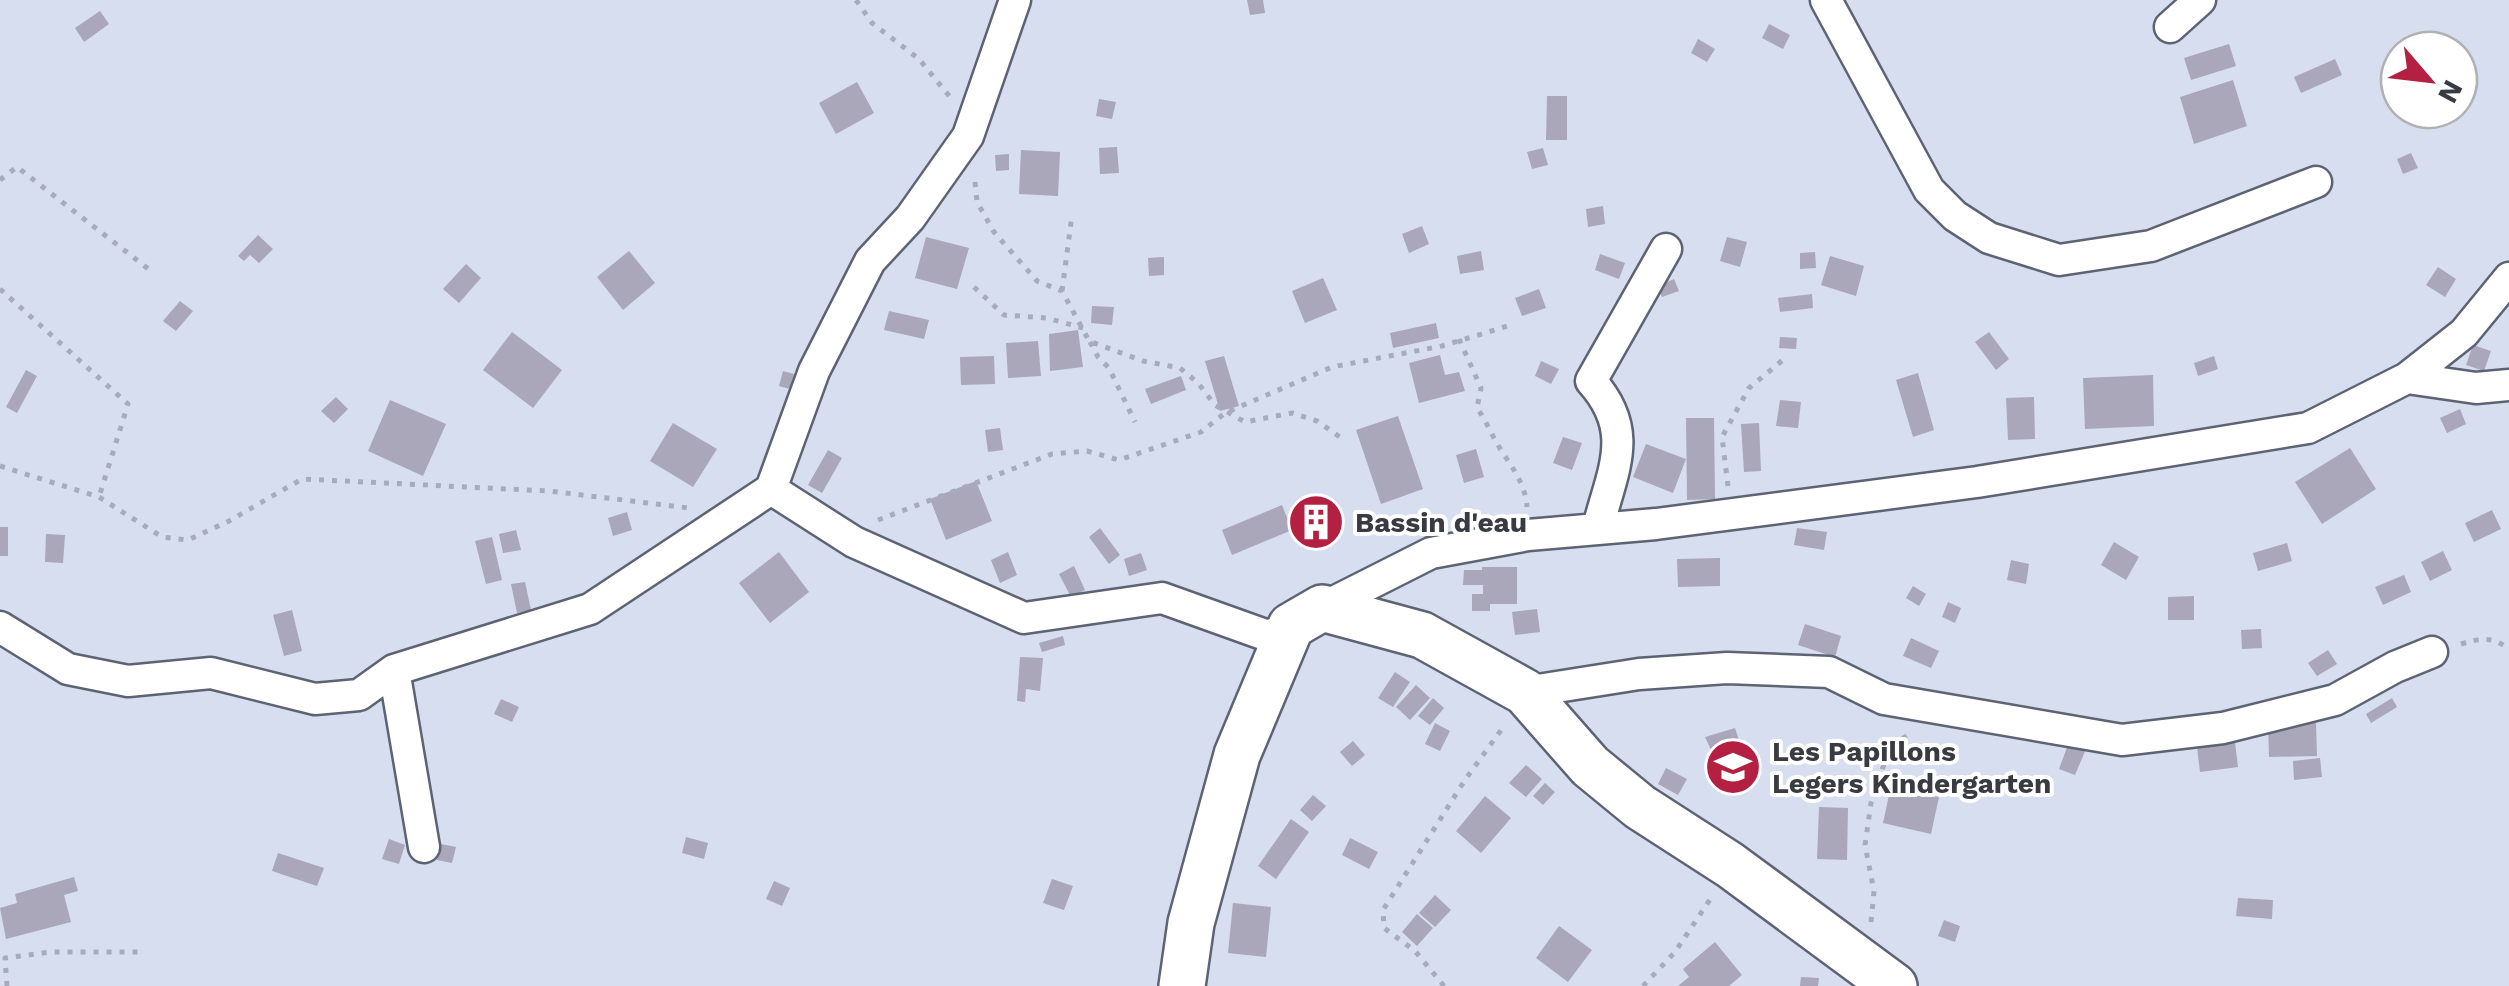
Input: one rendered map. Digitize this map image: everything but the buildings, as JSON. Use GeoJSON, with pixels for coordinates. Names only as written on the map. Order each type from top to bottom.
{"type":"FeatureCollection","features":[{"type":"Feature","properties":{"kind":"street"},"geometry":{"type":"LineString","coordinates":[[0,627],[68,669],[128,681],[210,674],[314,699],[359,695],[394,670],[590,609],[772,489],[814,371],[870,261],[910,218],[968,136],[1015,0]]}},
{"type":"Feature","properties":{"kind":"street"},"geometry":{"type":"LineString","coordinates":[[1826,0],[1928,190],[1955,216],[1989,238],[2059,260],[2151,246],[2316,182]]}},
{"type":"Feature","properties":{"kind":"street"},"geometry":{"type":"LineString","coordinates":[[2170,27],[2200,0]]}},
{"type":"Feature","properties":{"kind":"street"},"geometry":{"type":"LineString","coordinates":[[1598,526],[1620,440],[1610,402],[1591,381],[1666,249]]}},
{"type":"Feature","properties":{"kind":"street"},"geometry":{"type":"LineString","coordinates":[[772,489],[854,542],[1024,618],[1162,598],[1268,636],[1432,553],[1528,535],[1656,524],[1977,482],[2308,428],[2407,378],[2464,333],[2509,278]]}},
{"type":"Feature","properties":{"kind":"street"},"geometry":{"type":"LineString","coordinates":[[2407,378],[2476,388],[2509,385]]}},
{"type":"Feature","properties":{"kind":"street"},"geometry":{"type":"LineString","coordinates":[[1306,617],[1422,635],[1525,692],[1590,766],[1640,807],[1730,864],[1880,974]]}},
{"type":"Feature","properties":{"kind":"street"},"geometry":{"type":"LineString","coordinates":[[1182,986],[1191,923],[1237,755],[1306,617]]}},
{"type":"Feature","properties":{"kind":"street"},"geometry":{"type":"LineString","coordinates":[[1525,692],[1639,674],[1777,669],[1829,672],[1884,699],[2122,740],[2224,728],[2334,700],[2432,652]]}},
{"type":"Feature","properties":{"kind":"street"},"geometry":{"type":"LineString","coordinates":[[394,670],[424,847]]}},
{"type":"Feature","properties":{"kind":"path"},"geometry":{"type":"LineString","coordinates":[[856,0],[872,23],[918,59],[955,101],[967,119],[976,202],[994,232],[1037,281],[1062,291]]}},
{"type":"Feature","properties":{"kind":"path"},"geometry":{"type":"LineString","coordinates":[[0,180],[17,167],[151,271]]}},
{"type":"Feature","properties":{"kind":"path"},"geometry":{"type":"LineString","coordinates":[[1072,215],[1062,291],[1098,357],[1109,368],[1134,422]]}},
{"type":"Feature","properties":{"kind":"path"},"geometry":{"type":"LineString","coordinates":[[974,287],[1004,315],[1047,318],[1083,328],[1089,341],[1142,361],[1180,368],[1225,413],[1245,422],[1292,413],[1317,421],[1344,440]]}},
{"type":"Feature","properties":{"kind":"path"},"geometry":{"type":"LineString","coordinates":[[0,289],[128,404],[99,497]]}},
{"type":"Feature","properties":{"kind":"path"},"geometry":{"type":"LineString","coordinates":[[854,542],[881,517],[1052,454],[1087,450],[1119,460],[1201,432],[1225,413],[1332,367],[1424,350],[1510,325]]}},
{"type":"Feature","properties":{"kind":"path"},"geometry":{"type":"LineString","coordinates":[[1459,339],[1480,388],[1477,408],[1514,466],[1526,495],[1528,535]]}},
{"type":"Feature","properties":{"kind":"path"},"geometry":{"type":"LineString","coordinates":[[1733,514],[1722,438],[1749,388],[1784,359]]}},
{"type":"Feature","properties":{"kind":"path"},"geometry":{"type":"LineString","coordinates":[[0,466],[99,497],[162,537],[188,540],[302,479],[549,491],[701,510]]}},
{"type":"Feature","properties":{"kind":"path"},"geometry":{"type":"LineString","coordinates":[[2432,652],[2482,638],[2509,641]]}},
{"type":"Feature","properties":{"kind":"path"},"geometry":{"type":"LineString","coordinates":[[2498,640],[2509,649]]}},
{"type":"Feature","properties":{"kind":"path"},"geometry":{"type":"LineString","coordinates":[[1444,986],[1416,952],[1384,928],[1382,910],[1525,692]]}},
{"type":"Feature","properties":{"kind":"path"},"geometry":{"type":"LineString","coordinates":[[1880,974],[1874,891],[1865,845],[1871,803],[1890,746],[1952,709]]}},
{"type":"Feature","properties":{"kind":"path"},"geometry":{"type":"LineString","coordinates":[[1643,986],[1675,952],[1730,864]]}},
{"type":"Feature","properties":{"kind":"path"},"geometry":{"type":"LineString","coordinates":[[7,986],[5,958],[51,952],[142,952]]}},
{"type":"Feature","properties":{"kind":"place","name":"Bassin d'eau"},"geometry":{"type":"Point","coordinates":[1316,522]}},
{"type":"Feature","properties":{"kind":"place","name":"Les Papillons Legers Kindergarten"},"geometry":{"type":"Point","coordinates":[1733,767]}}]}
